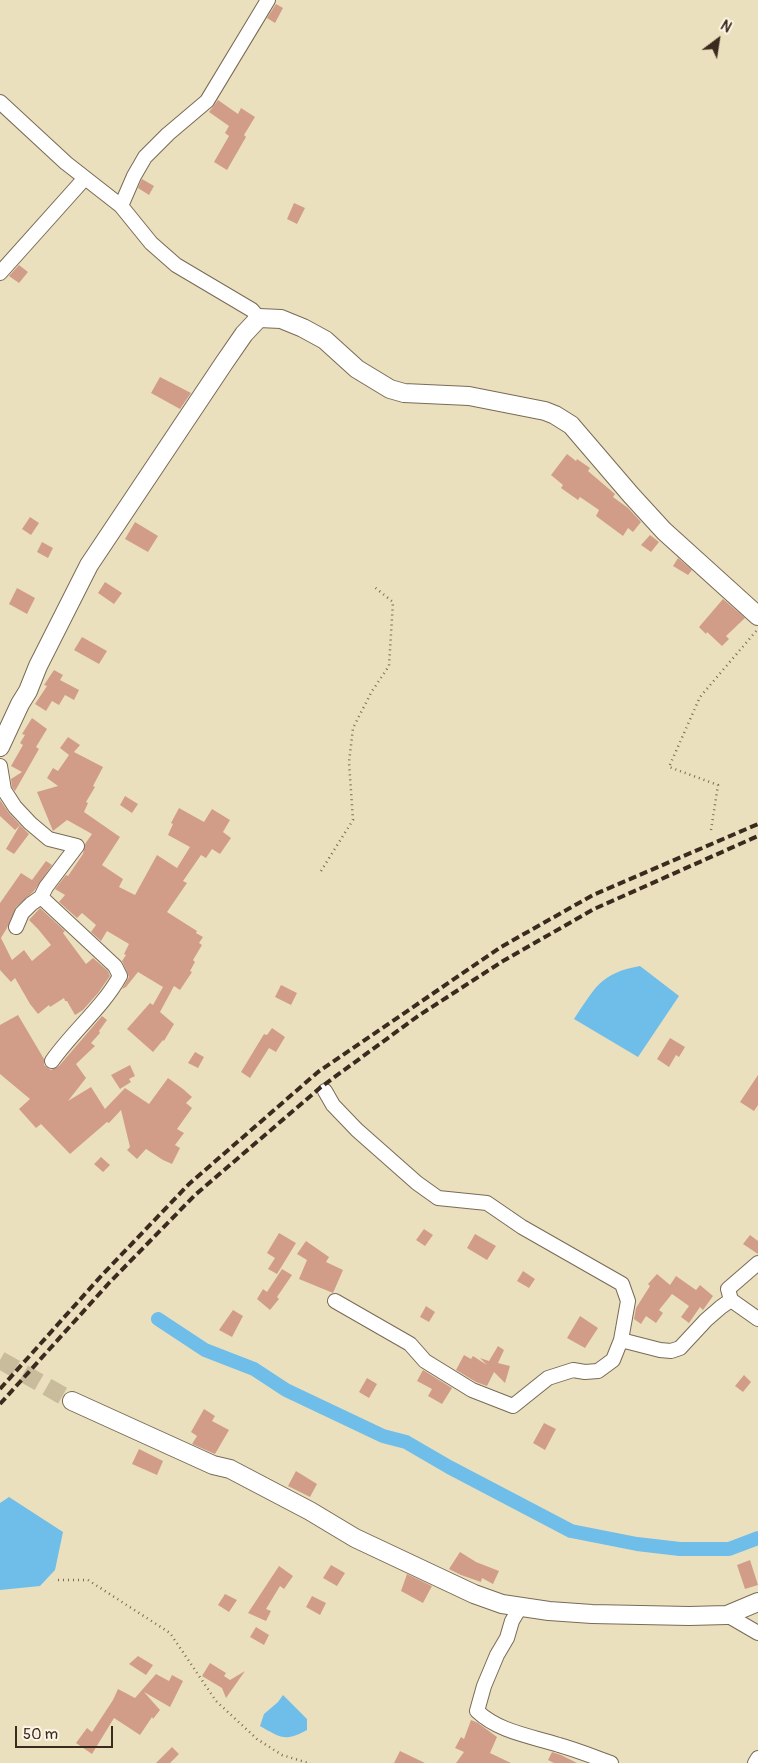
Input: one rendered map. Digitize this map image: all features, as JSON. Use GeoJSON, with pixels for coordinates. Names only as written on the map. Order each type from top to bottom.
{"type":"FeatureCollection","features":[{"type":"Feature","properties":{"kind":"street"},"geometry":{"type":"LineString","coordinates":[[121,206],[134,176],[145,157],[168,134],[207,101],[268,0]]}},
{"type":"Feature","properties":{"kind":"street"},"geometry":{"type":"LineString","coordinates":[[0,102],[85,178],[121,206],[151,243],[176,265],[252,310],[259,318],[280,319],[303,328],[325,340],[368,376],[390,389],[404,393],[448,394],[492,400],[545,411],[571,424],[664,531],[758,616]]}},
{"type":"Feature","properties":{"kind":"street"},"geometry":{"type":"LineString","coordinates":[[0,273],[85,178]]}},
{"type":"Feature","properties":{"kind":"street"},"geometry":{"type":"LineString","coordinates":[[0,747],[89,565],[224,362],[244,334],[259,318]]}},
{"type":"Feature","properties":{"kind":"street"},"geometry":{"type":"LineString","coordinates":[[0,766],[4,790],[15,807],[30,823],[49,839],[77,846],[46,888],[42,897],[22,913],[16,927]]}},
{"type":"Feature","properties":{"kind":"street"},"geometry":{"type":"LineString","coordinates":[[42,897],[116,966],[120,976],[113,988],[64,1044],[52,1061]]}},
{"type":"Feature","properties":{"kind":"street"},"geometry":{"type":"LineString","coordinates":[[325,1091],[333,1105],[357,1130],[416,1183],[438,1198],[487,1203],[522,1227],[622,1284],[628,1301],[621,1340],[613,1360],[598,1371],[585,1372],[573,1370],[548,1378],[513,1406],[472,1390],[425,1361],[410,1344],[335,1301]]}},
{"type":"Feature","properties":{"kind":"street"},"geometry":{"type":"LineString","coordinates":[[758,1263],[728,1289],[732,1300],[758,1319]]}},
{"type":"Feature","properties":{"kind":"street"},"geometry":{"type":"LineString","coordinates":[[621,1340],[660,1350],[671,1351],[680,1348],[706,1320],[732,1300]]}},
{"type":"Feature","properties":{"kind":"street"},"geometry":{"type":"LineString","coordinates":[[72,1402],[213,1465],[230,1469],[310,1510],[355,1538],[474,1594],[502,1604],[549,1611],[689,1616],[727,1615],[758,1602]]}},
{"type":"Feature","properties":{"kind":"street"},"geometry":{"type":"LineString","coordinates":[[521,1606],[512,1621],[507,1638],[497,1655],[484,1686],[477,1711],[487,1720],[520,1734],[611,1763]]}},
{"type":"Feature","properties":{"kind":"street"},"geometry":{"type":"LineString","coordinates":[[727,1615],[758,1633]]}},
{"type":"Feature","properties":{"kind":"street"},"geometry":{"type":"LineString","coordinates":[[755,1763],[758,1758]]}},
{"type":"Feature","properties":{"kind":"path"},"geometry":{"type":"LineString","coordinates":[[321,871],[354,820],[349,762],[353,728],[372,691],[388,666],[393,602],[373,586]]}},
{"type":"Feature","properties":{"kind":"path"},"geometry":{"type":"LineString","coordinates":[[711,830],[718,785],[669,767],[700,697],[758,629]]}},
{"type":"Feature","properties":{"kind":"path"},"geometry":{"type":"LineString","coordinates":[[58,1580],[88,1580],[170,1633],[211,1694],[223,1707],[257,1739],[282,1755],[308,1763]]}},
{"type":"Feature","properties":{"kind":"water"},"geometry":{"type":"Polygon","coordinates":[[[640,966],[679,996],[638,1057],[574,1019],[594,990],[607,978],[627,969],[640,966]]]}},
{"type":"Feature","properties":{"kind":"water"},"geometry":{"type":"Polygon","coordinates":[[[9,1497],[63,1532],[55,1570],[40,1586],[0,1590],[0,1503],[9,1497]]]}},
{"type":"Feature","properties":{"kind":"water"},"geometry":{"type":"Polygon","coordinates":[[[283,1695],[307,1719],[307,1730],[300,1734],[288,1737],[278,1736],[260,1726],[264,1714],[283,1695]]]}},
{"type":"Feature","properties":{"kind":"building"},"geometry":{"type":"Polygon","coordinates":[[[276,4],[283,8],[275,23],[267,18],[276,4]]]}},
{"type":"Feature","properties":{"kind":"building"},"geometry":{"type":"Polygon","coordinates":[[[218,100],[238,114],[241,108],[255,117],[227,170],[214,162],[229,136],[225,133],[229,126],[209,112],[218,100]]]}},
{"type":"Feature","properties":{"kind":"building"},"geometry":{"type":"Polygon","coordinates":[[[142,179],[154,186],[149,195],[138,188],[142,179]]]}},
{"type":"Feature","properties":{"kind":"building"},"geometry":{"type":"Polygon","coordinates":[[[294,203],[305,208],[297,224],[287,219],[294,203]]]}},
{"type":"Feature","properties":{"kind":"building"},"geometry":{"type":"Polygon","coordinates":[[[19,265],[28,272],[19,283],[9,276],[19,265]]]}},
{"type":"Feature","properties":{"kind":"building"},"geometry":{"type":"Polygon","coordinates":[[[160,377],[191,393],[180,409],[151,393],[160,377]]]}},
{"type":"Feature","properties":{"kind":"building"},"geometry":{"type":"Polygon","coordinates":[[[567,454],[590,468],[588,471],[615,494],[613,497],[628,508],[641,522],[633,532],[628,528],[623,536],[596,516],[599,510],[580,497],[578,500],[561,488],[563,485],[551,475],[567,454]]]}},
{"type":"Feature","properties":{"kind":"building"},"geometry":{"type":"Polygon","coordinates":[[[30,517],[39,523],[31,535],[22,529],[30,517]]]}},
{"type":"Feature","properties":{"kind":"building"},"geometry":{"type":"Polygon","coordinates":[[[135,522],[158,536],[148,552],[125,539],[135,522]]]}},
{"type":"Feature","properties":{"kind":"building"},"geometry":{"type":"Polygon","coordinates":[[[650,535],[659,542],[651,552],[641,545],[650,535]]]}},
{"type":"Feature","properties":{"kind":"building"},"geometry":{"type":"Polygon","coordinates":[[[42,542],[53,548],[48,558],[37,552],[42,542]]]}},
{"type":"Feature","properties":{"kind":"building"},"geometry":{"type":"Polygon","coordinates":[[[678,558],[692,570],[688,575],[673,566],[678,558]]]}},
{"type":"Feature","properties":{"kind":"building"},"geometry":{"type":"Polygon","coordinates":[[[105,582],[122,593],[114,604],[98,593],[105,582]]]}},
{"type":"Feature","properties":{"kind":"building"},"geometry":{"type":"Polygon","coordinates":[[[17,588],[35,598],[27,614],[9,604],[17,588]]]}},
{"type":"Feature","properties":{"kind":"building"},"geometry":{"type":"Polygon","coordinates":[[[723,599],[745,618],[726,636],[729,639],[722,646],[699,627],[723,599]]]}},
{"type":"Feature","properties":{"kind":"building"},"geometry":{"type":"Polygon","coordinates":[[[82,637],[107,651],[99,664],[74,650],[82,637]]]}},
{"type":"Feature","properties":{"kind":"building"},"geometry":{"type":"Polygon","coordinates":[[[54,670],[63,675],[60,680],[79,690],[74,700],[65,695],[59,705],[52,701],[46,711],[35,704],[47,686],[44,685],[54,670]]]}},
{"type":"Feature","properties":{"kind":"building"},"geometry":{"type":"Polygon","coordinates":[[[32,718],[47,729],[36,747],[39,749],[15,791],[12,787],[11,779],[22,772],[11,766],[23,745],[20,743],[25,735],[22,734],[32,718]]]}},
{"type":"Feature","properties":{"kind":"building"},"geometry":{"type":"Polygon","coordinates":[[[68,737],[80,745],[74,752],[103,767],[93,786],[95,787],[86,802],[88,803],[84,812],[120,837],[102,865],[123,879],[119,887],[135,895],[157,855],[177,868],[190,847],[168,835],[173,824],[171,823],[179,808],[204,822],[212,809],[230,820],[223,832],[231,838],[220,854],[212,849],[206,858],[201,855],[183,881],[187,883],[167,912],[197,931],[196,933],[203,937],[199,943],[202,945],[193,960],[195,962],[190,971],[192,972],[180,990],[174,986],[160,1012],[174,1024],[164,1041],[153,1052],[127,1029],[150,1003],[153,1005],[163,987],[138,972],[126,987],[122,989],[129,977],[122,961],[129,944],[107,931],[101,941],[91,932],[96,925],[82,913],[77,918],[59,902],[65,895],[55,889],[66,875],[68,876],[83,854],[85,844],[92,834],[67,820],[53,831],[37,792],[58,786],[47,778],[53,768],[58,771],[69,755],[60,748],[68,737]]]}},
{"type":"Feature","properties":{"kind":"building"},"geometry":{"type":"Polygon","coordinates":[[[125,796],[138,804],[132,813],[120,805],[125,796]]]}},
{"type":"Feature","properties":{"kind":"building"},"geometry":{"type":"Polygon","coordinates":[[[0,800],[20,825],[15,830],[0,816],[0,800]]]}},
{"type":"Feature","properties":{"kind":"building"},"geometry":{"type":"Polygon","coordinates":[[[20,825],[29,834],[14,854],[6,849],[20,825]]]}},
{"type":"Feature","properties":{"kind":"building"},"geometry":{"type":"Polygon","coordinates":[[[46,861],[52,865],[34,891],[16,907],[1,938],[12,960],[24,950],[32,961],[51,945],[29,920],[40,908],[65,931],[63,933],[86,964],[93,958],[108,971],[110,976],[98,993],[83,1010],[75,1015],[64,998],[50,1007],[49,1005],[38,1014],[15,978],[11,982],[0,970],[0,903],[21,873],[32,880],[46,861]]]}},
{"type":"Feature","properties":{"kind":"building"},"geometry":{"type":"Polygon","coordinates":[[[281,985],[297,993],[291,1005],[275,997],[281,985]]]}},
{"type":"Feature","properties":{"kind":"building"},"geometry":{"type":"Polygon","coordinates":[[[18,1015],[44,1059],[44,1065],[51,1070],[59,1066],[102,1016],[107,1020],[99,1031],[100,1033],[91,1043],[95,1046],[76,1064],[86,1078],[68,1101],[91,1087],[105,1109],[125,1088],[149,1104],[168,1078],[192,1097],[186,1103],[192,1108],[177,1129],[184,1133],[175,1145],[180,1148],[172,1164],[146,1149],[137,1159],[127,1150],[130,1147],[121,1110],[109,1123],[107,1122],[70,1154],[41,1124],[36,1128],[19,1109],[30,1099],[0,1074],[0,1025],[18,1015]]]}},
{"type":"Feature","properties":{"kind":"building"},"geometry":{"type":"Polygon","coordinates":[[[272,1028],[285,1037],[276,1052],[269,1048],[250,1078],[241,1072],[264,1034],[267,1035],[272,1028]]]}},
{"type":"Feature","properties":{"kind":"building"},"geometry":{"type":"Polygon","coordinates":[[[670,1038],[685,1047],[679,1057],[676,1055],[669,1067],[657,1059],[670,1038]]]}},
{"type":"Feature","properties":{"kind":"building"},"geometry":{"type":"Polygon","coordinates":[[[195,1052],[204,1057],[198,1068],[188,1063],[195,1052]]]}},
{"type":"Feature","properties":{"kind":"building"},"geometry":{"type":"Polygon","coordinates":[[[130,1065],[135,1076],[129,1079],[131,1082],[120,1089],[111,1075],[130,1065]]]}},
{"type":"Feature","properties":{"kind":"building"},"geometry":{"type":"Polygon","coordinates":[[[758,1075],[758,1105],[754,1111],[740,1102],[758,1075]]]}},
{"type":"Feature","properties":{"kind":"building"},"geometry":{"type":"Polygon","coordinates":[[[101,1157],[110,1165],[103,1172],[94,1164],[101,1157]]]}},
{"type":"Feature","properties":{"kind":"building"},"geometry":{"type":"Polygon","coordinates":[[[424,1229],[433,1235],[425,1246],[416,1240],[424,1229]]]}},
{"type":"Feature","properties":{"kind":"building"},"geometry":{"type":"Polygon","coordinates":[[[279,1233],[296,1243],[277,1274],[268,1269],[275,1258],[267,1253],[279,1233]]]}},
{"type":"Feature","properties":{"kind":"building"},"geometry":{"type":"Polygon","coordinates":[[[475,1234],[496,1246],[487,1260],[467,1248],[475,1234]]]}},
{"type":"Feature","properties":{"kind":"building"},"geometry":{"type":"Polygon","coordinates":[[[750,1235],[758,1241],[758,1254],[743,1244],[750,1235]]]}},
{"type":"Feature","properties":{"kind":"building"},"geometry":{"type":"Polygon","coordinates":[[[306,1241],[329,1257],[326,1262],[343,1270],[333,1293],[299,1279],[307,1260],[297,1254],[306,1241]]]}},
{"type":"Feature","properties":{"kind":"building"},"geometry":{"type":"Polygon","coordinates":[[[282,1269],[292,1275],[277,1297],[279,1299],[270,1310],[257,1299],[263,1289],[267,1292],[282,1269]]]}},
{"type":"Feature","properties":{"kind":"building"},"geometry":{"type":"Polygon","coordinates":[[[523,1271],[535,1279],[529,1288],[517,1281],[523,1271]]]}},
{"type":"Feature","properties":{"kind":"building"},"geometry":{"type":"Polygon","coordinates":[[[657,1274],[670,1285],[676,1276],[696,1290],[700,1285],[713,1296],[703,1310],[700,1307],[689,1323],[681,1317],[689,1306],[672,1294],[659,1310],[663,1313],[656,1323],[646,1316],[641,1324],[634,1319],[636,1308],[650,1286],[648,1284],[657,1274]]]}},
{"type":"Feature","properties":{"kind":"building"},"geometry":{"type":"Polygon","coordinates":[[[426,1306],[435,1312],[429,1322],[420,1317],[426,1306]]]}},
{"type":"Feature","properties":{"kind":"building"},"geometry":{"type":"Polygon","coordinates":[[[233,1310],[243,1316],[232,1337],[219,1330],[233,1310]]]}},
{"type":"Feature","properties":{"kind":"building"},"geometry":{"type":"Polygon","coordinates":[[[580,1316],[598,1328],[585,1348],[567,1338],[580,1316]]]}},
{"type":"Feature","properties":{"kind":"building"},"geometry":{"type":"Polygon","coordinates":[[[498,1346],[504,1350],[498,1363],[510,1366],[505,1383],[494,1372],[487,1386],[456,1370],[464,1355],[471,1359],[473,1356],[487,1365],[480,1358],[489,1361],[498,1346]]]}},
{"type":"Feature","properties":{"kind":"building"},"geometry":{"type":"Polygon","coordinates":[[[423,1370],[452,1388],[442,1404],[428,1396],[432,1389],[417,1381],[423,1370]]]}},
{"type":"Feature","properties":{"kind":"building"},"geometry":{"type":"Polygon","coordinates":[[[744,1375],[751,1382],[743,1392],[735,1386],[744,1375]]]}},
{"type":"Feature","properties":{"kind":"building"},"geometry":{"type":"Polygon","coordinates":[[[367,1378],[377,1384],[369,1398],[359,1392],[367,1378]]]}},
{"type":"Feature","properties":{"kind":"building"},"geometry":{"type":"Polygon","coordinates":[[[204,1409],[215,1416],[212,1421],[229,1430],[215,1454],[192,1444],[197,1436],[191,1432],[204,1409]]]}},
{"type":"Feature","properties":{"kind":"building"},"geometry":{"type":"Polygon","coordinates":[[[544,1423],[556,1429],[545,1450],[533,1443],[544,1423]]]}},
{"type":"Feature","properties":{"kind":"building"},"geometry":{"type":"Polygon","coordinates":[[[139,1449],[163,1461],[157,1475],[132,1464],[139,1449]]]}},
{"type":"Feature","properties":{"kind":"building"},"geometry":{"type":"Polygon","coordinates":[[[296,1471],[317,1484],[310,1497],[288,1486],[296,1471]]]}},
{"type":"Feature","properties":{"kind":"building"},"geometry":{"type":"Polygon","coordinates":[[[460,1552],[476,1562],[499,1571],[493,1584],[482,1578],[481,1582],[449,1569],[460,1552]]]}},
{"type":"Feature","properties":{"kind":"building"},"geometry":{"type":"Polygon","coordinates":[[[750,1560],[758,1585],[745,1589],[737,1565],[750,1560]]]}},
{"type":"Feature","properties":{"kind":"building"},"geometry":{"type":"Polygon","coordinates":[[[331,1565],[345,1573],[337,1586],[323,1578],[331,1565]]]}},
{"type":"Feature","properties":{"kind":"building"},"geometry":{"type":"Polygon","coordinates":[[[279,1566],[293,1576],[284,1589],[280,1586],[266,1609],[271,1611],[266,1621],[248,1613],[279,1566]]]}},
{"type":"Feature","properties":{"kind":"building"},"geometry":{"type":"Polygon","coordinates":[[[407,1574],[432,1586],[423,1603],[401,1591],[407,1574]]]}},
{"type":"Feature","properties":{"kind":"building"},"geometry":{"type":"Polygon","coordinates":[[[225,1594],[237,1600],[229,1612],[218,1605],[225,1594]]]}},
{"type":"Feature","properties":{"kind":"building"},"geometry":{"type":"Polygon","coordinates":[[[312,1596],[326,1603],[320,1615],[306,1607],[312,1596]]]}},
{"type":"Feature","properties":{"kind":"building"},"geometry":{"type":"Polygon","coordinates":[[[256,1627],[269,1635],[264,1645],[250,1637],[256,1627]]]}},
{"type":"Feature","properties":{"kind":"building"},"geometry":{"type":"Polygon","coordinates":[[[138,1656],[153,1665],[146,1675],[129,1664],[138,1656]]]}},
{"type":"Feature","properties":{"kind":"building"},"geometry":{"type":"Polygon","coordinates":[[[210,1663],[226,1673],[224,1676],[230,1680],[245,1671],[226,1698],[222,1688],[202,1676],[210,1663]]]}},
{"type":"Feature","properties":{"kind":"building"},"geometry":{"type":"Polygon","coordinates":[[[156,1674],[169,1681],[172,1675],[183,1681],[170,1707],[144,1692],[160,1710],[153,1719],[152,1717],[140,1735],[114,1718],[92,1754],[76,1743],[87,1728],[92,1732],[118,1689],[135,1698],[156,1674]]]}},
{"type":"Feature","properties":{"kind":"building"},"geometry":{"type":"Polygon","coordinates":[[[471,1720],[497,1737],[490,1753],[511,1763],[456,1763],[464,1752],[455,1748],[461,1737],[464,1739],[471,1720]]]}},
{"type":"Feature","properties":{"kind":"building"},"geometry":{"type":"Polygon","coordinates":[[[172,1747],[179,1754],[170,1763],[156,1763],[172,1747]]]}},
{"type":"Feature","properties":{"kind":"building"},"geometry":{"type":"Polygon","coordinates":[[[400,1751],[425,1763],[394,1763],[400,1751]]]}},
{"type":"Feature","properties":{"kind":"building"},"geometry":{"type":"Polygon","coordinates":[[[552,1752],[577,1763],[554,1763],[548,1760],[552,1752]]]}},
{"type":"Feature","properties":{"kind":"waterway"},"geometry":{"type":"LineString","coordinates":[[158,1319],[205,1350],[254,1369],[286,1390],[383,1436],[406,1442],[449,1467],[571,1531],[637,1544],[680,1549],[729,1549],[758,1538]]}},
{"type":"Feature","properties":{"kind":"tunnel"},"geometry":{"type":"LineString","coordinates":[[0,1360],[72,1401]]}},
{"type":"Feature","properties":{"kind":"railway"},"geometry":{"type":"LineString","coordinates":[[0,1389],[102,1275],[189,1184],[318,1072],[501,947],[593,895],[758,824]]}},
{"type":"Feature","properties":{"kind":"railway"},"geometry":{"type":"LineString","coordinates":[[0,1404],[109,1283],[195,1195],[321,1087],[418,1016],[503,961],[594,909],[758,836]]}}]}
